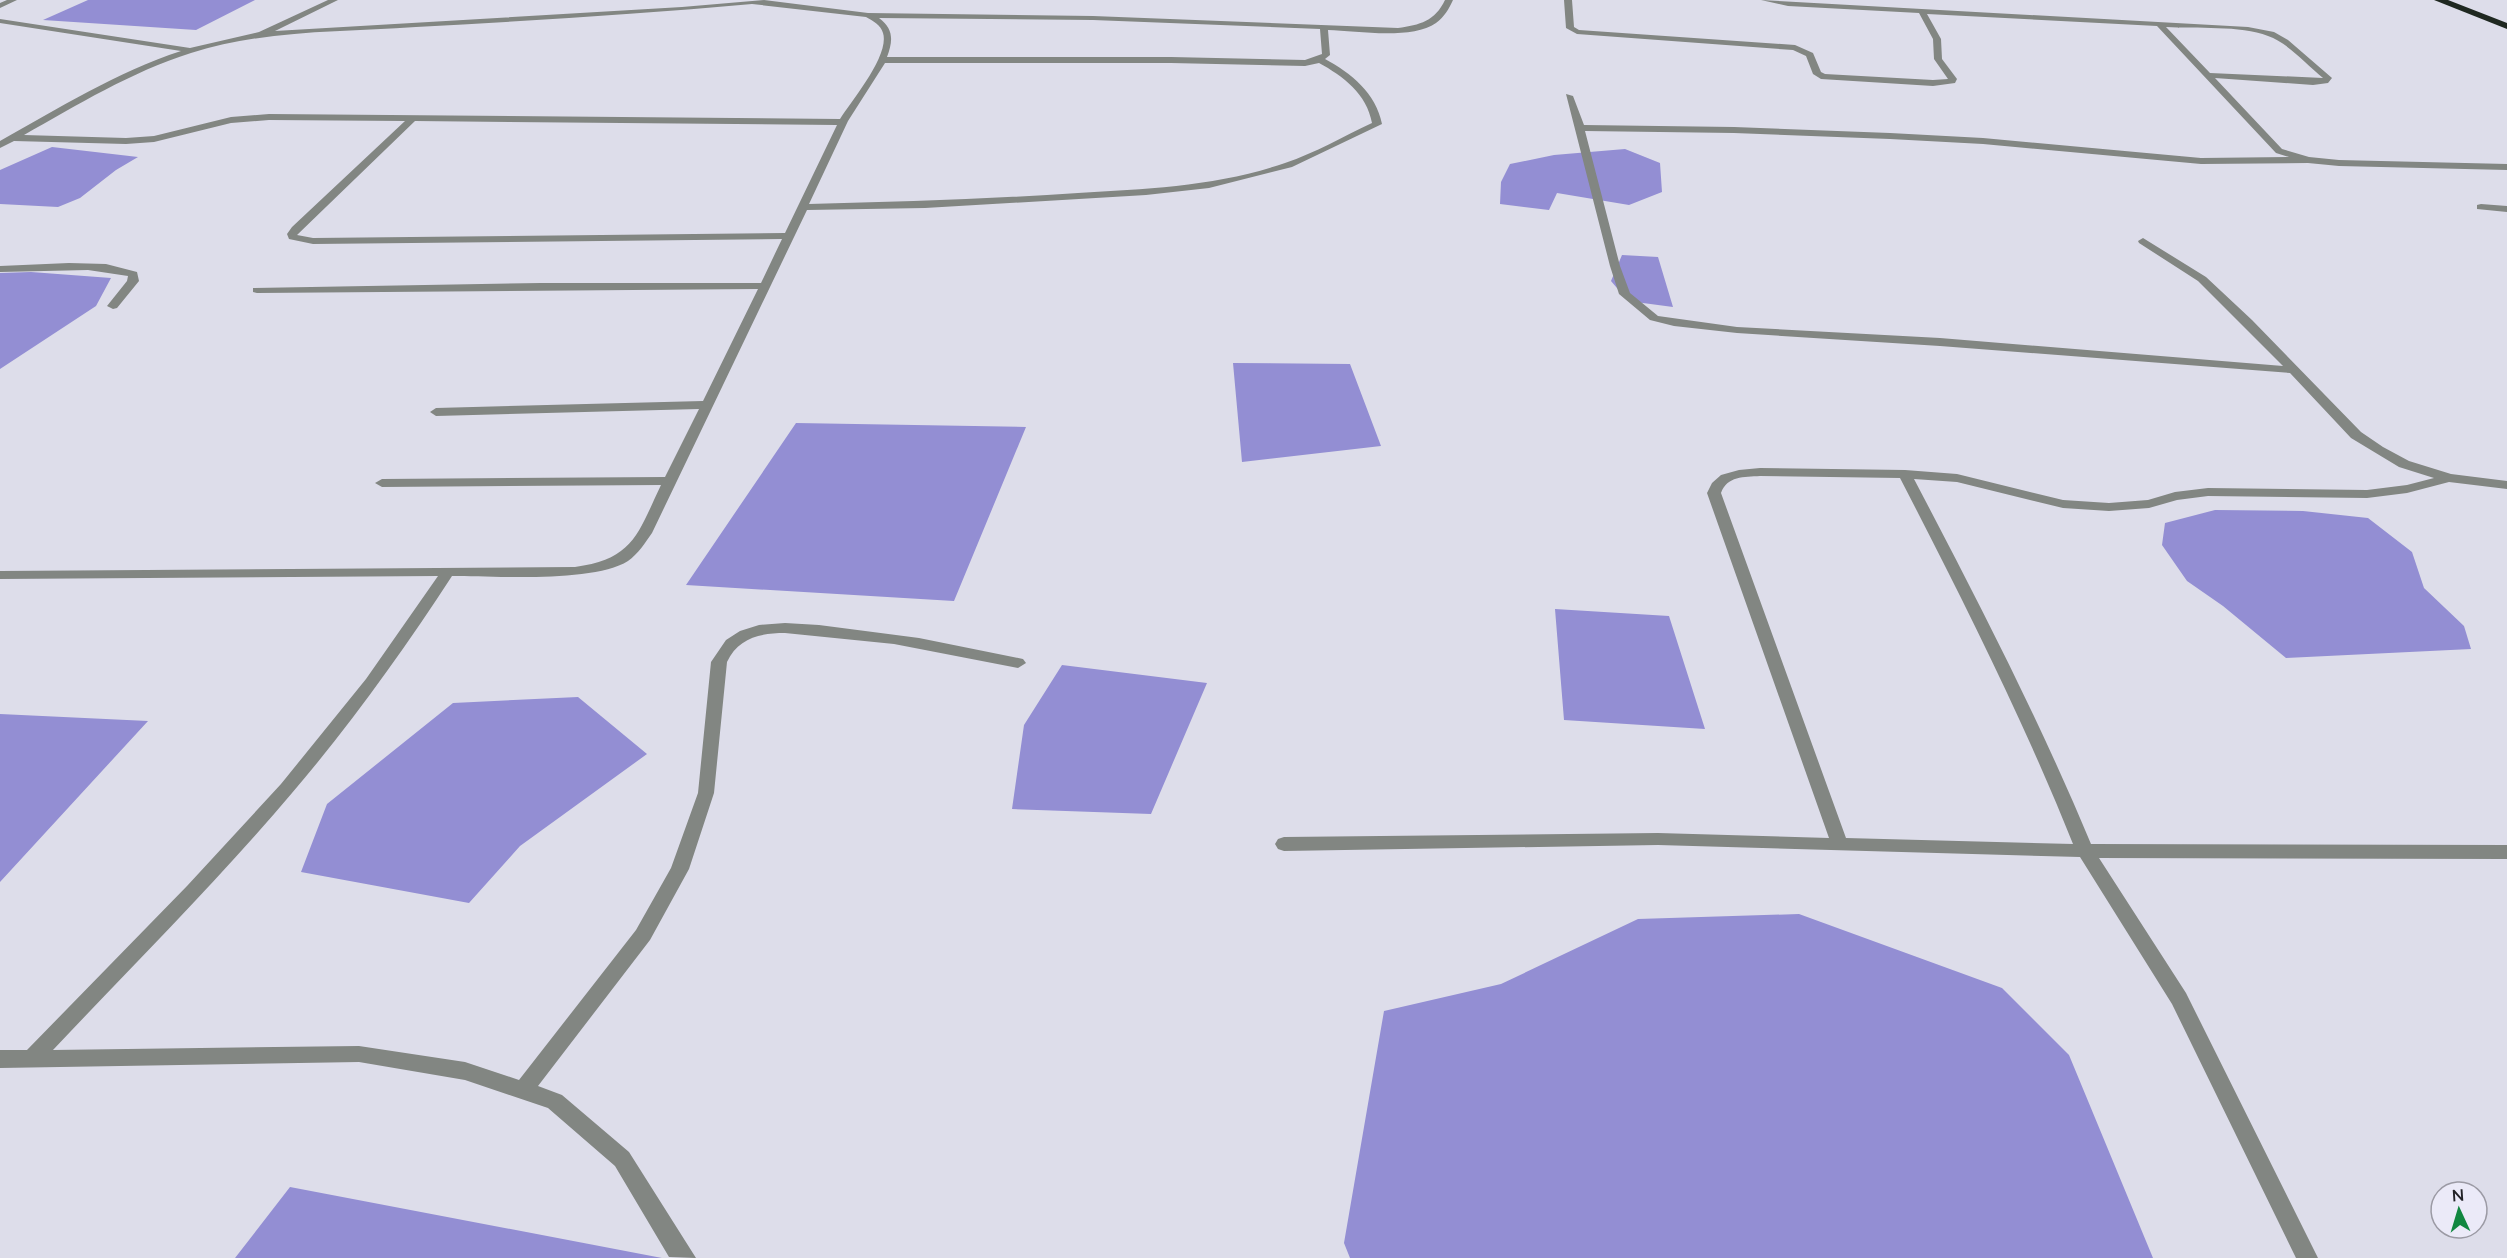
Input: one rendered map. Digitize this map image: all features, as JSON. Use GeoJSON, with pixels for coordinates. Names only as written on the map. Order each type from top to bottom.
{"type":"FeatureCollection","features":[{"type":"Feature","properties":{"kind":"highway"},"geometry":{"type":"LineString","coordinates":[[2439,0],[2507,26]]}},
{"type":"Feature","properties":{"kind":"street"},"geometry":{"type":"LineString","coordinates":[[0,6],[13,0]]}},
{"type":"Feature","properties":{"kind":"street"},"geometry":{"type":"LineString","coordinates":[[262,34],[334,0]]}},
{"type":"Feature","properties":{"kind":"street"},"geometry":{"type":"LineString","coordinates":[[0,146],[93,92],[158,61],[191,50],[262,34],[682,9],[758,1],[868,15],[1093,18],[1398,30],[1431,24],[1442,16],[1449,0]]}},
{"type":"Feature","properties":{"kind":"street"},"geometry":{"type":"LineString","coordinates":[[1568,0],[1570,28],[1577,32],[1795,48],[1810,56],[1817,74],[1824,77],[1933,83],[1952,81],[1950,73],[1938,59],[1941,50],[1939,39],[1922,11]]}},
{"type":"Feature","properties":{"kind":"street"},"geometry":{"type":"LineString","coordinates":[[1765,0],[1788,4],[2248,29],[2271,34],[2285,42],[2328,78],[2325,81],[2313,82],[2206,75]]}},
{"type":"Feature","properties":{"kind":"street"},"geometry":{"type":"LineString","coordinates":[[0,575],[575,571],[612,565],[630,554],[640,542],[670,481],[842,122],[881,60],[888,43],[887,29],[879,20],[868,15]]}},
{"type":"Feature","properties":{"kind":"street"},"geometry":{"type":"LineString","coordinates":[[0,21],[191,50]]}},
{"type":"Feature","properties":{"kind":"street"},"geometry":{"type":"LineString","coordinates":[[2159,24],[2270,144],[2278,151],[2308,160]]}},
{"type":"Feature","properties":{"kind":"street"},"geometry":{"type":"LineString","coordinates":[[881,60],[1171,60],[1305,63],[1320,60],[1326,55],[1324,27]]}},
{"type":"Feature","properties":{"kind":"street"},"geometry":{"type":"LineString","coordinates":[[803,207],[925,205],[1146,192],[1209,185],[1289,165],[1377,124],[1375,112],[1347,75],[1320,60]]}},
{"type":"Feature","properties":{"kind":"street"},"geometry":{"type":"LineString","coordinates":[[1569,96],[1580,128],[1624,294],[1654,318],[1737,330],[1952,343],[2294,370]]}},
{"type":"Feature","properties":{"kind":"street"},"geometry":{"type":"LineString","coordinates":[[13,138],[126,141],[154,139],[247,118],[842,122]]}},
{"type":"Feature","properties":{"kind":"street"},"geometry":{"type":"LineString","coordinates":[[412,119],[296,229],[292,234],[293,237],[324,241],[789,236]]}},
{"type":"Feature","properties":{"kind":"street"},"geometry":{"type":"LineString","coordinates":[[1580,128],[1734,130],[1983,141],[2201,161],[2308,160],[2363,164],[2507,167]]}},
{"type":"Feature","properties":{"kind":"street"},"geometry":{"type":"LineString","coordinates":[[2481,207],[2507,209]]}},
{"type":"Feature","properties":{"kind":"street"},"geometry":{"type":"LineString","coordinates":[[2143,241],[2202,279],[2356,435],[2404,464],[2449,478],[2507,484]]}},
{"type":"Feature","properties":{"kind":"street"},"geometry":{"type":"LineString","coordinates":[[0,269],[102,267],[125,270],[132,274],[133,281],[113,306]]}},
{"type":"Feature","properties":{"kind":"street"},"geometry":{"type":"LineString","coordinates":[[257,290],[765,286]]}},
{"type":"Feature","properties":{"kind":"street"},"geometry":{"type":"LineString","coordinates":[[436,412],[707,405]]}},
{"type":"Feature","properties":{"kind":"street"},"geometry":{"type":"LineString","coordinates":[[1840,845],[1714,493],[1716,485],[1723,478],[1740,473],[1905,474],[1957,478],[2063,504],[2109,507],[2149,504],[2175,496],[2208,492],[2367,494],[2407,489],[2449,478]]}},
{"type":"Feature","properties":{"kind":"street"},"geometry":{"type":"LineString","coordinates":[[1905,474],[1980,619],[2047,758],[2085,851],[2178,999],[2307,1258]]}},
{"type":"Feature","properties":{"kind":"street"},"geometry":{"type":"LineString","coordinates":[[382,483],[670,481]]}},
{"type":"Feature","properties":{"kind":"street"},"geometry":{"type":"LineString","coordinates":[[30,1059],[287,789],[410,630],[448,572]]}},
{"type":"Feature","properties":{"kind":"street"},"geometry":{"type":"LineString","coordinates":[[523,1090],[643,935],[680,869],[706,794],[719,663],[723,652],[735,639],[752,632],[776,627],[854,633],[915,641],[1018,663]]}},
{"type":"Feature","properties":{"kind":"street"},"geometry":{"type":"LineString","coordinates":[[1284,844],[1658,838],[1840,845],[2196,853],[2507,852]]}},
{"type":"Feature","properties":{"kind":"street"},"geometry":{"type":"LineString","coordinates":[[0,1059],[359,1054],[465,1071],[555,1101],[622,1159],[677,1250],[685,1258]]}},
{"type":"Feature","properties":{"kind":"shaded area"},"geometry":{"type":"Polygon","coordinates":[[[88,0],[255,0],[196,30],[43,20],[88,0]]]}},
{"type":"Feature","properties":{"kind":"shaded area"},"geometry":{"type":"Polygon","coordinates":[[[52,147],[138,157],[116,170],[80,198],[58,207],[0,204],[0,170],[52,147]]]}},
{"type":"Feature","properties":{"kind":"shaded area"},"geometry":{"type":"Polygon","coordinates":[[[1625,149],[1660,163],[1662,192],[1629,205],[1557,193],[1549,210],[1500,204],[1501,182],[1510,164],[1554,155],[1625,149]]]}},
{"type":"Feature","properties":{"kind":"shaded area"},"geometry":{"type":"Polygon","coordinates":[[[1622,255],[1658,257],[1673,307],[1628,301],[1611,281],[1622,255]]]}},
{"type":"Feature","properties":{"kind":"shaded area"},"geometry":{"type":"Polygon","coordinates":[[[31,272],[111,278],[96,306],[0,369],[0,273],[31,272]]]}},
{"type":"Feature","properties":{"kind":"shaded area"},"geometry":{"type":"Polygon","coordinates":[[[1233,363],[1350,364],[1381,446],[1242,462],[1233,363]]]}},
{"type":"Feature","properties":{"kind":"shaded area"},"geometry":{"type":"Polygon","coordinates":[[[796,423],[1026,427],[954,601],[686,585],[796,423]]]}},
{"type":"Feature","properties":{"kind":"shaded area"},"geometry":{"type":"Polygon","coordinates":[[[2215,510],[2303,511],[2368,518],[2412,552],[2424,588],[2464,626],[2471,649],[2286,658],[2223,606],[2187,581],[2162,545],[2165,523],[2215,510]]]}},
{"type":"Feature","properties":{"kind":"shaded area"},"geometry":{"type":"Polygon","coordinates":[[[1555,609],[1669,616],[1705,729],[1564,720],[1555,609]]]}},
{"type":"Feature","properties":{"kind":"shaded area"},"geometry":{"type":"Polygon","coordinates":[[[1062,665],[1207,683],[1151,814],[1012,809],[1024,725],[1062,665]]]}},
{"type":"Feature","properties":{"kind":"shaded area"},"geometry":{"type":"Polygon","coordinates":[[[578,697],[647,754],[520,846],[469,903],[301,872],[327,804],[453,703],[578,697]]]}},
{"type":"Feature","properties":{"kind":"shaded area"},"geometry":{"type":"Polygon","coordinates":[[[0,714],[148,721],[0,882],[0,714]]]}},
{"type":"Feature","properties":{"kind":"shaded area"},"geometry":{"type":"Polygon","coordinates":[[[1799,914],[2002,988],[2069,1055],[2153,1258],[1350,1258],[1344,1243],[1384,1011],[1501,984],[1638,919],[1799,914]]]}},
{"type":"Feature","properties":{"kind":"shaded area"},"geometry":{"type":"Polygon","coordinates":[[[290,1187],[662,1258],[235,1258],[290,1187]]]}}]}
